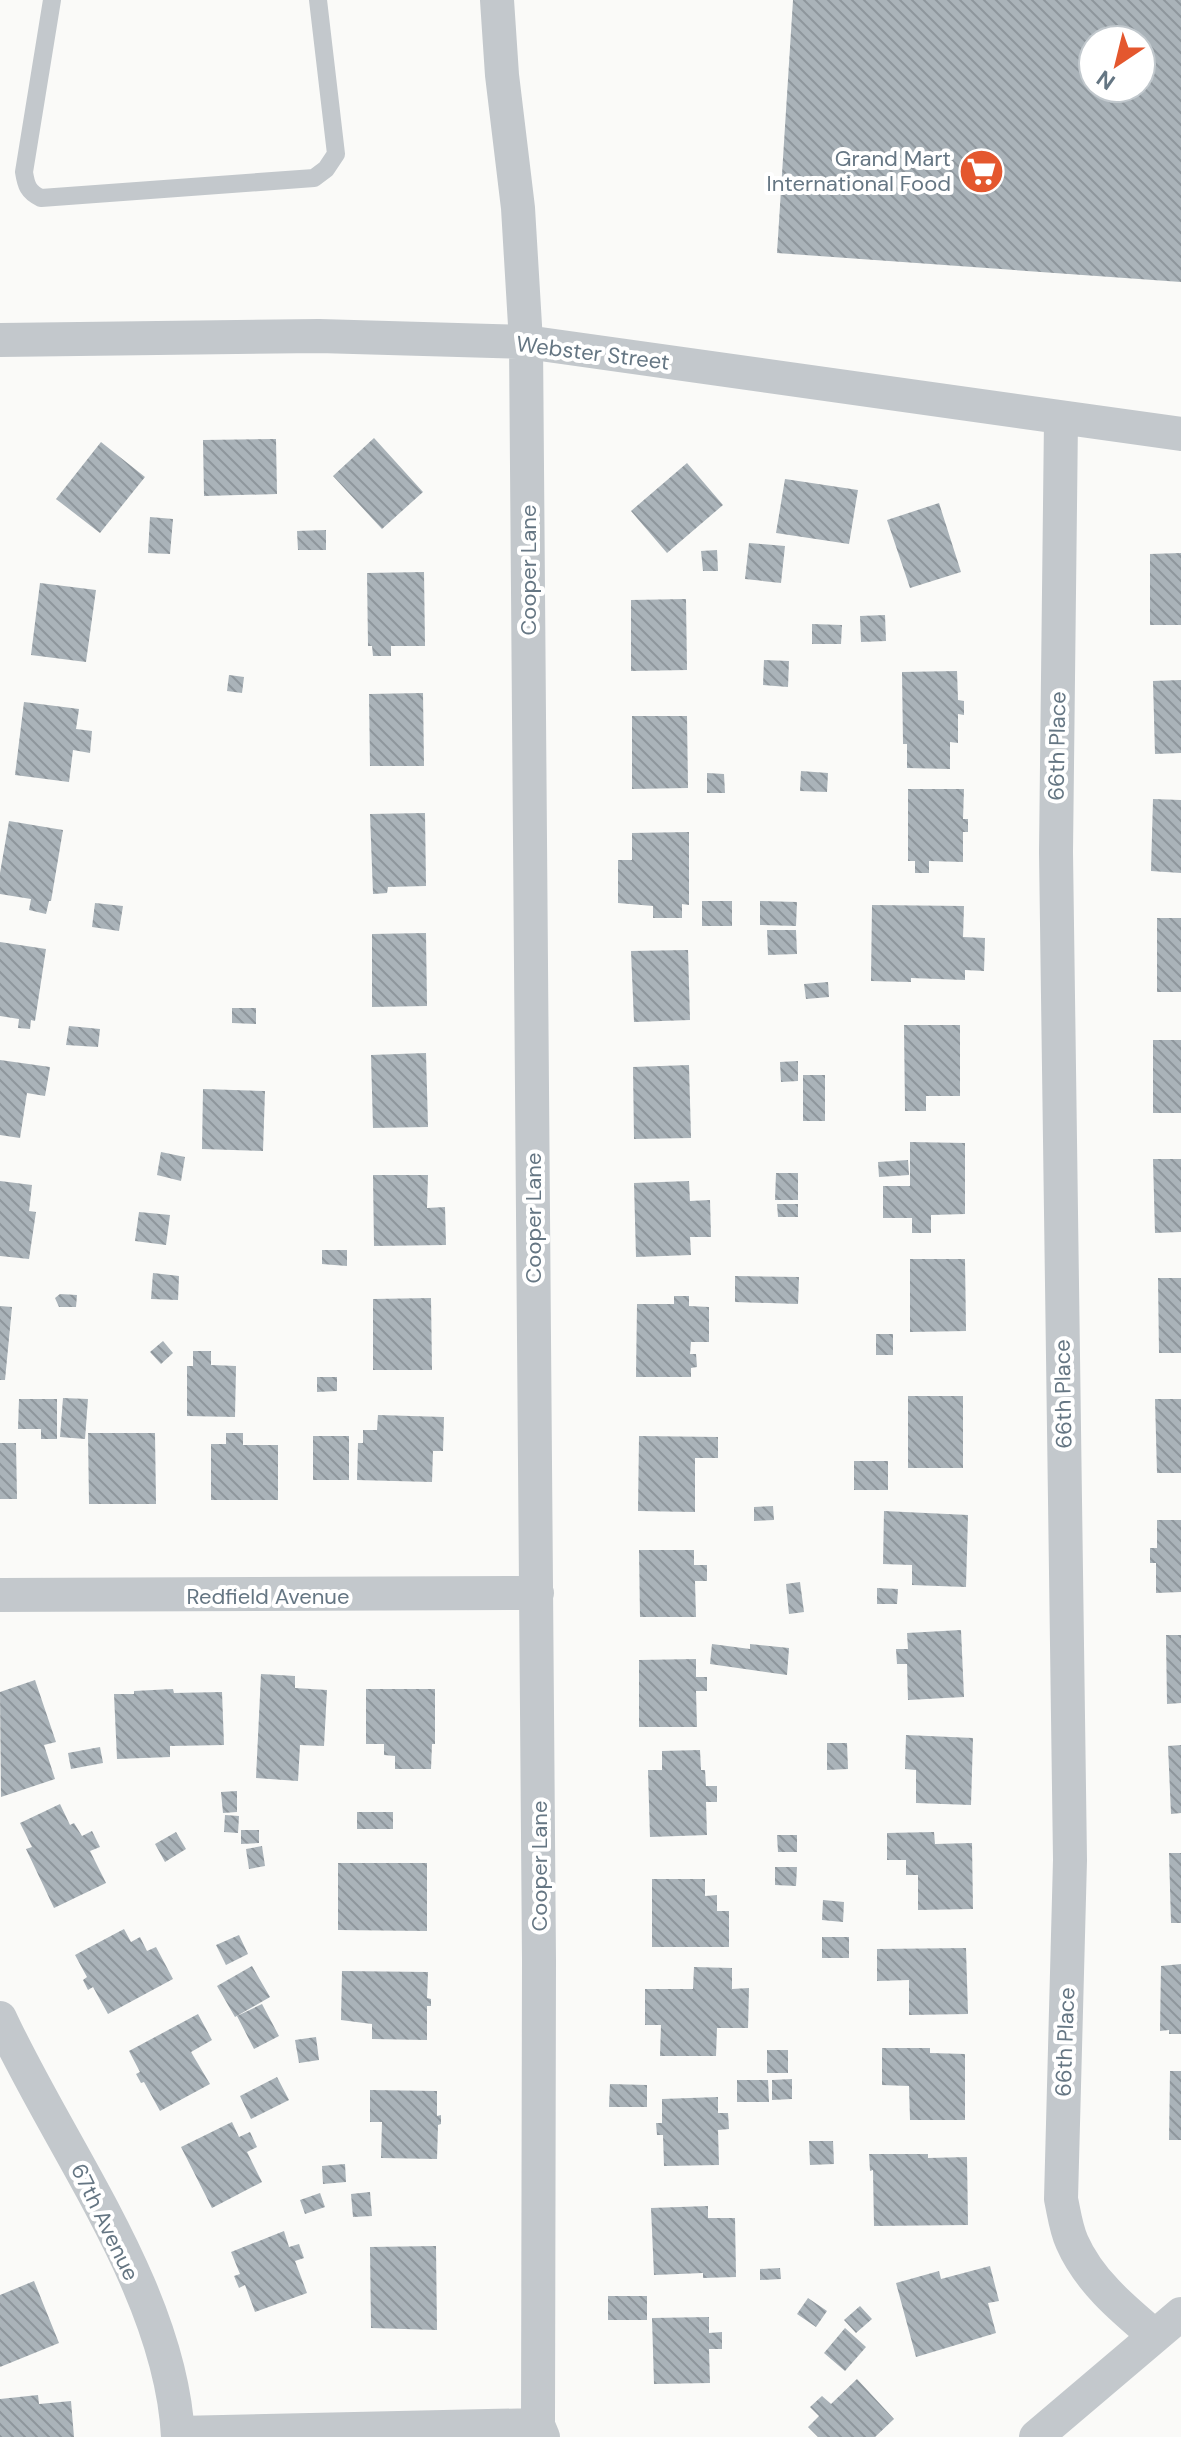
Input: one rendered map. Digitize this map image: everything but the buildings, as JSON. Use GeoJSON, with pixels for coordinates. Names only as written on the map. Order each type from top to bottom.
{"type":"FeatureCollection","features":[{"type":"Feature","properties":{"kind":"street","name":"Cooper Lane"},"geometry":{"type":"LineString","coordinates":[[497,0],[502,75],[518,208],[526,342],[537,1593],[540,2431]]}},
{"type":"Feature","properties":{"kind":"street","name":"Webster Street"},"geometry":{"type":"LineString","coordinates":[[0,340],[319,336],[526,342],[1181,434]]}},
{"type":"Feature","properties":{"kind":"street","name":"66th Place"},"geometry":{"type":"LineString","coordinates":[[1061,419],[1056,852],[1070,1860],[1061,2199],[1071,2240],[1091,2274],[1155,2336]]}},
{"type":"Feature","properties":{"kind":"street","name":"Redfield Avenue"},"geometry":{"type":"LineString","coordinates":[[0,1595],[537,1593]]}},
{"type":"Feature","properties":{"kind":"street","name":"67th Avenue"},"geometry":{"type":"LineString","coordinates":[[0,2018],[120,2245],[153,2324],[168,2370],[178,2435]]}},
{"type":"Feature","properties":{"kind":"street"},"geometry":{"type":"LineString","coordinates":[[1036,2437],[1181,2314]]}},
{"type":"Feature","properties":{"kind":"street"},"geometry":{"type":"LineString","coordinates":[[178,2435],[540,2431]]}},
{"type":"Feature","properties":{"kind":"lane"},"geometry":{"type":"LineString","coordinates":[[52,0],[24,172],[32,194],[41,198],[314,178],[326,169],[336,154],[318,0]]}},
{"type":"Feature","properties":{"kind":"place","name":"Grand Mart International Food"},"geometry":{"type":"Point","coordinates":[982,171]}}]}
